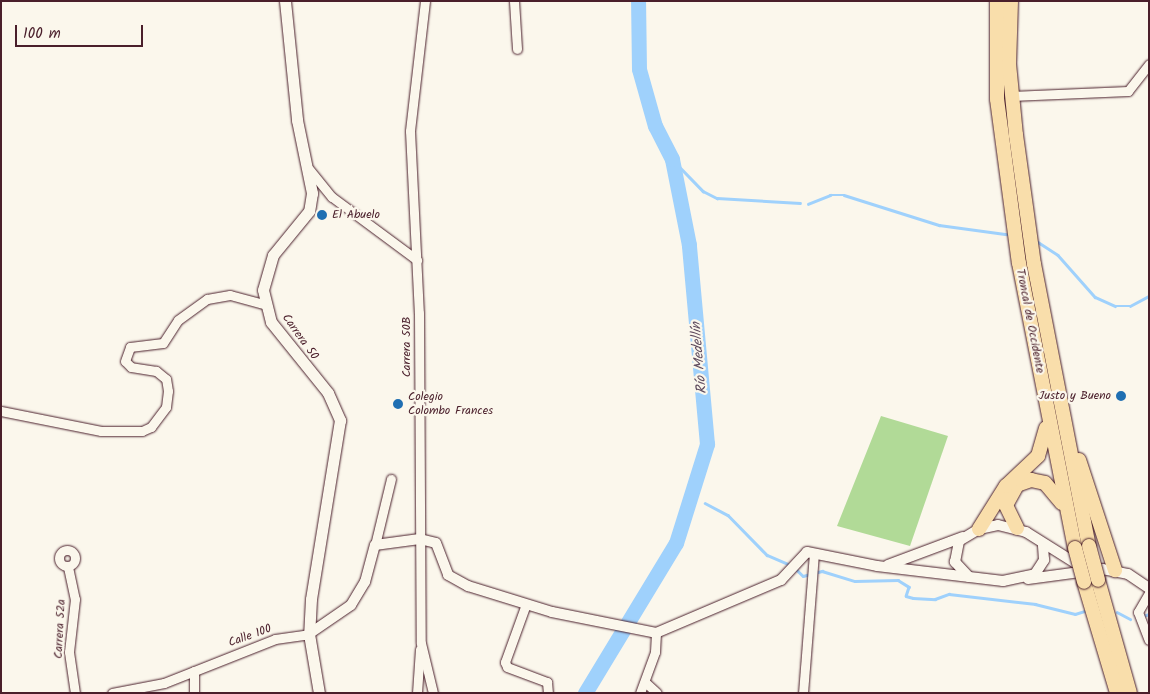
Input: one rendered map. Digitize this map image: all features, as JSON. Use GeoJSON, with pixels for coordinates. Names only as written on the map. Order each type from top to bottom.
{"type":"FeatureCollection","features":[{"type":"Feature","properties":{"kind":"highway","name":"Troncal de Occidente"},"geometry":{"type":"LineString","coordinates":[[997,1],[995,68],[1001,138],[1045,405],[1066,510],[1082,547]]}},
{"type":"Feature","properties":{"kind":"highway","name":"Troncal de Occidente"},"geometry":{"type":"LineString","coordinates":[[1011,1],[1011,96],[1082,547],[1117,693]]}},
{"type":"Feature","properties":{"kind":"highway"},"geometry":{"type":"LineString","coordinates":[[1050,348],[1115,570]]}},
{"type":"Feature","properties":{"kind":"highway"},"geometry":{"type":"LineString","coordinates":[[979,529],[1006,486],[1038,456],[1046,440],[1045,405]]}},
{"type":"Feature","properties":{"kind":"highway"},"geometry":{"type":"LineString","coordinates":[[1017,528],[1006,505],[1011,490],[1025,481],[1045,483],[1066,510]]}},
{"type":"Feature","properties":{"kind":"highway","name":"Troncal de Occidente"},"geometry":{"type":"LineString","coordinates":[[1090,577],[1130,693]]}},
{"type":"Feature","properties":{"kind":"main road"},"geometry":{"type":"LineString","coordinates":[[264,304],[266,270],[309,211],[312,193],[297,120],[285,1]]}},
{"type":"Feature","properties":{"kind":"main road","name":"Carrera 50"},"geometry":{"type":"LineString","coordinates":[[264,304],[290,349],[332,400],[340,420],[311,599],[309,634],[319,693]]}},
{"type":"Feature","properties":{"kind":"street","name":"Carrera 50B"},"geometry":{"type":"LineString","coordinates":[[425,1],[410,110],[417,260],[421,644],[433,693]]}},
{"type":"Feature","properties":{"kind":"street"},"geometry":{"type":"LineString","coordinates":[[514,1],[517,49]]}},
{"type":"Feature","properties":{"kind":"street"},"geometry":{"type":"LineString","coordinates":[[1011,96],[1128,91],[1149,64]]}},
{"type":"Feature","properties":{"kind":"street"},"geometry":{"type":"LineString","coordinates":[[306,164],[332,197],[417,260]]}},
{"type":"Feature","properties":{"kind":"street"},"geometry":{"type":"LineString","coordinates":[[1,411],[101,431],[142,431],[151,427],[166,407],[168,391],[166,379],[156,371],[131,367],[125,361],[130,347],[163,343],[178,320],[207,299],[230,295],[264,304]]}},
{"type":"Feature","properties":{"kind":"street","name":"Calle 100"},"geometry":{"type":"LineString","coordinates":[[112,693],[194,671],[275,638],[309,634],[351,606],[365,582],[390,479]]}},
{"type":"Feature","properties":{"kind":"street"},"geometry":{"type":"LineString","coordinates":[[877,566],[906,560],[979,529],[1017,528],[1090,577]]}},
{"type":"Feature","properties":{"kind":"street"},"geometry":{"type":"LineString","coordinates":[[964,536],[954,555],[958,569],[970,577]]}},
{"type":"Feature","properties":{"kind":"street"},"geometry":{"type":"LineString","coordinates":[[375,544],[420,539],[436,543],[448,575],[455,581],[526,604],[656,633],[781,580],[806,552],[877,566],[970,577],[1020,579],[1090,577],[1115,570],[1149,588]]}},
{"type":"Feature","properties":{"kind":"street"},"geometry":{"type":"LineString","coordinates":[[1020,579],[1041,568],[1042,545]]}},
{"type":"Feature","properties":{"kind":"street"},"geometry":{"type":"LineString","coordinates":[[803,693],[814,578],[814,554]]}},
{"type":"Feature","properties":{"kind":"street","name":"Carrera 52a"},"geometry":{"type":"LineString","coordinates":[[68,566],[76,599],[69,652],[75,693]]}},
{"type":"Feature","properties":{"kind":"street"},"geometry":{"type":"LineString","coordinates":[[1149,594],[1138,612],[1149,640]]}},
{"type":"Feature","properties":{"kind":"street"},"geometry":{"type":"LineString","coordinates":[[526,604],[505,662],[508,667],[547,682],[548,693]]}},
{"type":"Feature","properties":{"kind":"street"},"geometry":{"type":"LineString","coordinates":[[640,693],[645,682],[656,633]]}},
{"type":"Feature","properties":{"kind":"street"},"geometry":{"type":"LineString","coordinates":[[417,693],[421,644]]}},
{"type":"Feature","properties":{"kind":"street"},"geometry":{"type":"LineString","coordinates":[[194,671],[194,693]]}},
{"type":"Feature","properties":{"kind":"street"},"geometry":{"type":"LineString","coordinates":[[645,682],[657,693]]}},
{"type":"Feature","properties":{"kind":"green space"},"geometry":{"type":"Polygon","coordinates":[[[881,416],[948,436],[910,546],[837,526],[881,416]]]}},
{"type":"Feature","properties":{"kind":"waterway","name":"Río Medellín"},"geometry":{"type":"LineString","coordinates":[[585,693],[676,543],[707,444],[689,245],[672,159],[655,126],[639,69],[638,1]]}},
{"type":"Feature","properties":{"kind":"waterway"},"geometry":{"type":"LineString","coordinates":[[672,159],[703,191],[717,198],[800,203]]}},
{"type":"Feature","properties":{"kind":"waterway"},"geometry":{"type":"LineString","coordinates":[[808,204],[830,195],[844,195],[939,225],[1006,234]]}},
{"type":"Feature","properties":{"kind":"waterway"},"geometry":{"type":"LineString","coordinates":[[1035,240],[1058,255],[1095,297],[1115,306],[1130,306],[1149,296]]}},
{"type":"Feature","properties":{"kind":"waterway"},"geometry":{"type":"LineString","coordinates":[[705,503],[728,515],[767,555],[791,565]]}},
{"type":"Feature","properties":{"kind":"waterway"},"geometry":{"type":"LineString","coordinates":[[795,568],[803,576],[822,571],[855,581],[898,580],[909,587],[906,596],[913,598],[935,599],[949,594],[1035,604],[1075,614],[1085,611]]}},
{"type":"Feature","properties":{"kind":"waterway"},"geometry":{"type":"LineString","coordinates":[[1117,612],[1130,619]]}},
{"type":"Feature","properties":{"kind":"waterway"},"geometry":{"type":"LineString","coordinates":[[1143,616],[1149,614]]}},
{"type":"Feature","properties":{"kind":"place","name":"El Abuelo"},"geometry":{"type":"Point","coordinates":[322,215]}},
{"type":"Feature","properties":{"kind":"place","name":"Justo y Bueno"},"geometry":{"type":"Point","coordinates":[1121,396]}},
{"type":"Feature","properties":{"kind":"place","name":"Colegio Colombo Frances"},"geometry":{"type":"Point","coordinates":[398,404]}}]}
